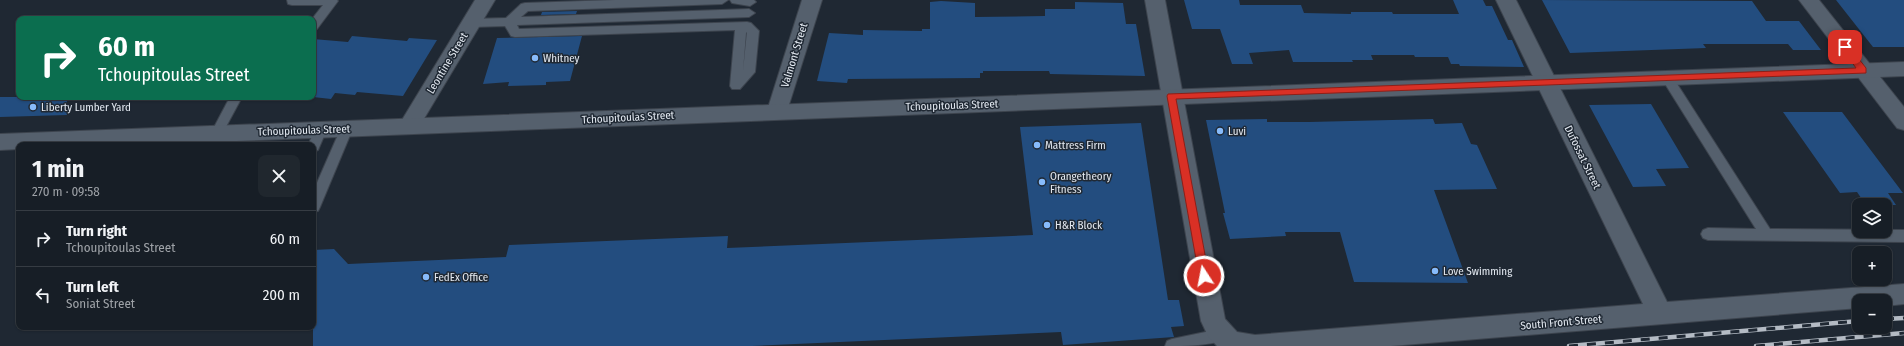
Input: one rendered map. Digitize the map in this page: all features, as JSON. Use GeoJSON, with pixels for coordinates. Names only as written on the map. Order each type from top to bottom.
{"type":"FeatureCollection","features":[{"type":"Feature","properties":{"kind":"street","name":"Leontine Street"},"geometry":{"type":"LineString","coordinates":[[409,126],[485,0]]}},
{"type":"Feature","properties":{"kind":"street","name":"Valmont Street"},"geometry":{"type":"LineString","coordinates":[[778,111],[812,0]]}},
{"type":"Feature","properties":{"kind":"street"},"geometry":{"type":"LineString","coordinates":[[1155,0],[1171,96],[1213,321],[1220,335]]}},
{"type":"Feature","properties":{"kind":"street","name":"Dufossat Street"},"geometry":{"type":"LineString","coordinates":[[1506,0],[1660,314]]}},
{"type":"Feature","properties":{"kind":"street"},"geometry":{"type":"LineString","coordinates":[[1809,0],[1904,122]]}},
{"type":"Feature","properties":{"kind":"street","name":"Tchoupitoulas Street"},"geometry":{"type":"LineString","coordinates":[[0,142],[217,133],[317,138],[347,128],[1904,69]]}},
{"type":"Feature","properties":{"kind":"street","name":"South Front Street"},"geometry":{"type":"LineString","coordinates":[[1220,335],[1234,343],[1254,346],[1904,294]]}},
{"type":"Feature","properties":{"kind":"lane"},"geometry":{"type":"LineString","coordinates":[[509,22],[525,7],[722,0]]}},
{"type":"Feature","properties":{"kind":"lane"},"geometry":{"type":"LineString","coordinates":[[736,0],[749,14],[753,31],[749,72],[736,86]]}},
{"type":"Feature","properties":{"kind":"lane"},"geometry":{"type":"LineString","coordinates":[[292,1],[332,1],[316,22]]}},
{"type":"Feature","properties":{"kind":"lane"},"geometry":{"type":"LineString","coordinates":[[471,23],[509,22],[522,14],[749,14]]}},
{"type":"Feature","properties":{"kind":"lane"},"geometry":{"type":"LineString","coordinates":[[509,22],[515,33],[749,14]]}},
{"type":"Feature","properties":{"kind":"lane"},"geometry":{"type":"LineString","coordinates":[[1668,79],[1766,234]]}},
{"type":"Feature","properties":{"kind":"lane"},"geometry":{"type":"LineString","coordinates":[[217,133],[234,100]]}},
{"type":"Feature","properties":{"kind":"lane"},"geometry":{"type":"LineString","coordinates":[[316,200],[347,128]]}},
{"type":"Feature","properties":{"kind":"lane"},"geometry":{"type":"LineString","coordinates":[[1708,234],[1904,236]]}},
{"type":"Feature","properties":{"kind":"lane"},"geometry":{"type":"LineString","coordinates":[[1172,346],[1220,335]]}},
{"type":"Feature","properties":{"kind":"building"},"geometry":{"type":"Polygon","coordinates":[[[1184,0],[1239,0],[1240,5],[1301,5],[1304,13],[1351,14],[1351,12],[1392,12],[1393,14],[1459,14],[1453,0],[1483,0],[1486,6],[1492,6],[1508,40],[1512,40],[1524,67],[1460,66],[1459,64],[1451,64],[1448,57],[1415,57],[1414,55],[1371,55],[1373,60],[1352,60],[1353,62],[1293,62],[1289,50],[1249,53],[1253,64],[1232,64],[1220,29],[1192,29],[1184,0]]]}},
{"type":"Feature","properties":{"kind":"building"},"geometry":{"type":"Polygon","coordinates":[[[1542,0],[1752,1],[1766,21],[1799,21],[1821,50],[1793,50],[1788,44],[1703,44],[1706,48],[1570,53],[1542,0]]]}},
{"type":"Feature","properties":{"kind":"building"},"geometry":{"type":"Polygon","coordinates":[[[1836,0],[1904,0],[1904,47],[1873,47],[1836,0]]]}},
{"type":"Feature","properties":{"kind":"building"},"geometry":{"type":"Polygon","coordinates":[[[941,1],[975,3],[975,17],[1045,16],[1045,9],[1075,9],[1075,2],[1123,3],[1126,24],[1136,24],[1145,76],[1050,74],[1049,71],[983,71],[983,73],[980,73],[980,78],[848,79],[847,83],[817,81],[829,33],[863,35],[863,30],[922,31],[922,29],[930,29],[930,2],[941,1]]]}},
{"type":"Feature","properties":{"kind":"building"},"geometry":{"type":"Polygon","coordinates":[[[577,11],[576,14],[541,15],[542,12],[577,11]]]}},
{"type":"Feature","properties":{"kind":"building"},"geometry":{"type":"Polygon","coordinates":[[[352,36],[407,41],[409,38],[437,40],[403,96],[357,92],[355,95],[335,93],[331,99],[316,97],[316,39],[348,42],[352,36]]]}},
{"type":"Feature","properties":{"kind":"building"},"geometry":{"type":"Polygon","coordinates":[[[582,36],[570,81],[546,82],[546,85],[508,86],[509,82],[483,84],[497,38],[582,36]]]}},
{"type":"Feature","properties":{"kind":"building"},"geometry":{"type":"Polygon","coordinates":[[[0,97],[16,97],[16,100],[67,100],[67,115],[0,117],[0,97]]]}},
{"type":"Feature","properties":{"kind":"building"},"geometry":{"type":"Polygon","coordinates":[[[1651,104],[1689,168],[1656,169],[1666,186],[1633,187],[1589,105],[1651,104]]]}},
{"type":"Feature","properties":{"kind":"building"},"geometry":{"type":"Polygon","coordinates":[[[1783,112],[1842,112],[1903,193],[1888,193],[1891,198],[1861,198],[1857,192],[1840,193],[1783,112]]]}},
{"type":"Feature","properties":{"kind":"building"},"geometry":{"type":"Polygon","coordinates":[[[1267,119],[1267,122],[1309,122],[1433,119],[1435,124],[1462,123],[1471,144],[1477,145],[1497,189],[1434,190],[1468,283],[1354,282],[1340,232],[1285,232],[1286,236],[1230,239],[1223,213],[1225,213],[1206,120],[1267,119]]]}},
{"type":"Feature","properties":{"kind":"building"},"geometry":{"type":"Polygon","coordinates":[[[1141,123],[1168,300],[1179,300],[1184,326],[1171,327],[1174,337],[1063,345],[1061,332],[752,346],[313,346],[313,330],[316,330],[316,250],[334,249],[348,264],[506,257],[509,245],[728,236],[727,248],[1033,235],[1020,127],[1141,123]]]}},
{"type":"Feature","properties":{"kind":"building"},"geometry":{"type":"Polygon","coordinates":[[[1892,199],[1896,205],[1892,205],[1892,199]]]}},
{"type":"Feature","properties":{"kind":"railway"},"geometry":{"type":"LineString","coordinates":[[1892,319],[1904,318]]}},
{"type":"Feature","properties":{"kind":"railway"},"geometry":{"type":"LineString","coordinates":[[1569,346],[1852,322]]}},
{"type":"Feature","properties":{"kind":"railway"},"geometry":{"type":"LineString","coordinates":[[1756,346],[1904,333]]}},
{"type":"Feature","properties":{"kind":"place","name":"Whitney"},"geometry":{"type":"Point","coordinates":[535,58]}},
{"type":"Feature","properties":{"kind":"place","name":"Liberty Lumber Yard"},"geometry":{"type":"Point","coordinates":[33,107]}},
{"type":"Feature","properties":{"kind":"place","name":"Luvi"},"geometry":{"type":"Point","coordinates":[1220,131]}},
{"type":"Feature","properties":{"kind":"place","name":"Mattress Firm"},"geometry":{"type":"Point","coordinates":[1037,145]}},
{"type":"Feature","properties":{"kind":"place","name":"Orangetheory Fitness"},"geometry":{"type":"Point","coordinates":[1042,182]}},
{"type":"Feature","properties":{"kind":"place","name":"H&R Block"},"geometry":{"type":"Point","coordinates":[1047,225]}},
{"type":"Feature","properties":{"kind":"place","name":"Love Swimming"},"geometry":{"type":"Point","coordinates":[1435,271]}},
{"type":"Feature","properties":{"kind":"place","name":"FedEx Office"},"geometry":{"type":"Point","coordinates":[426,277]}},
{"type":"Feature","properties":{"kind":"route"},"geometry":{"type":"LineString","coordinates":[[1204,276],[1171,96],[1863,70],[1845,47]]}}]}
